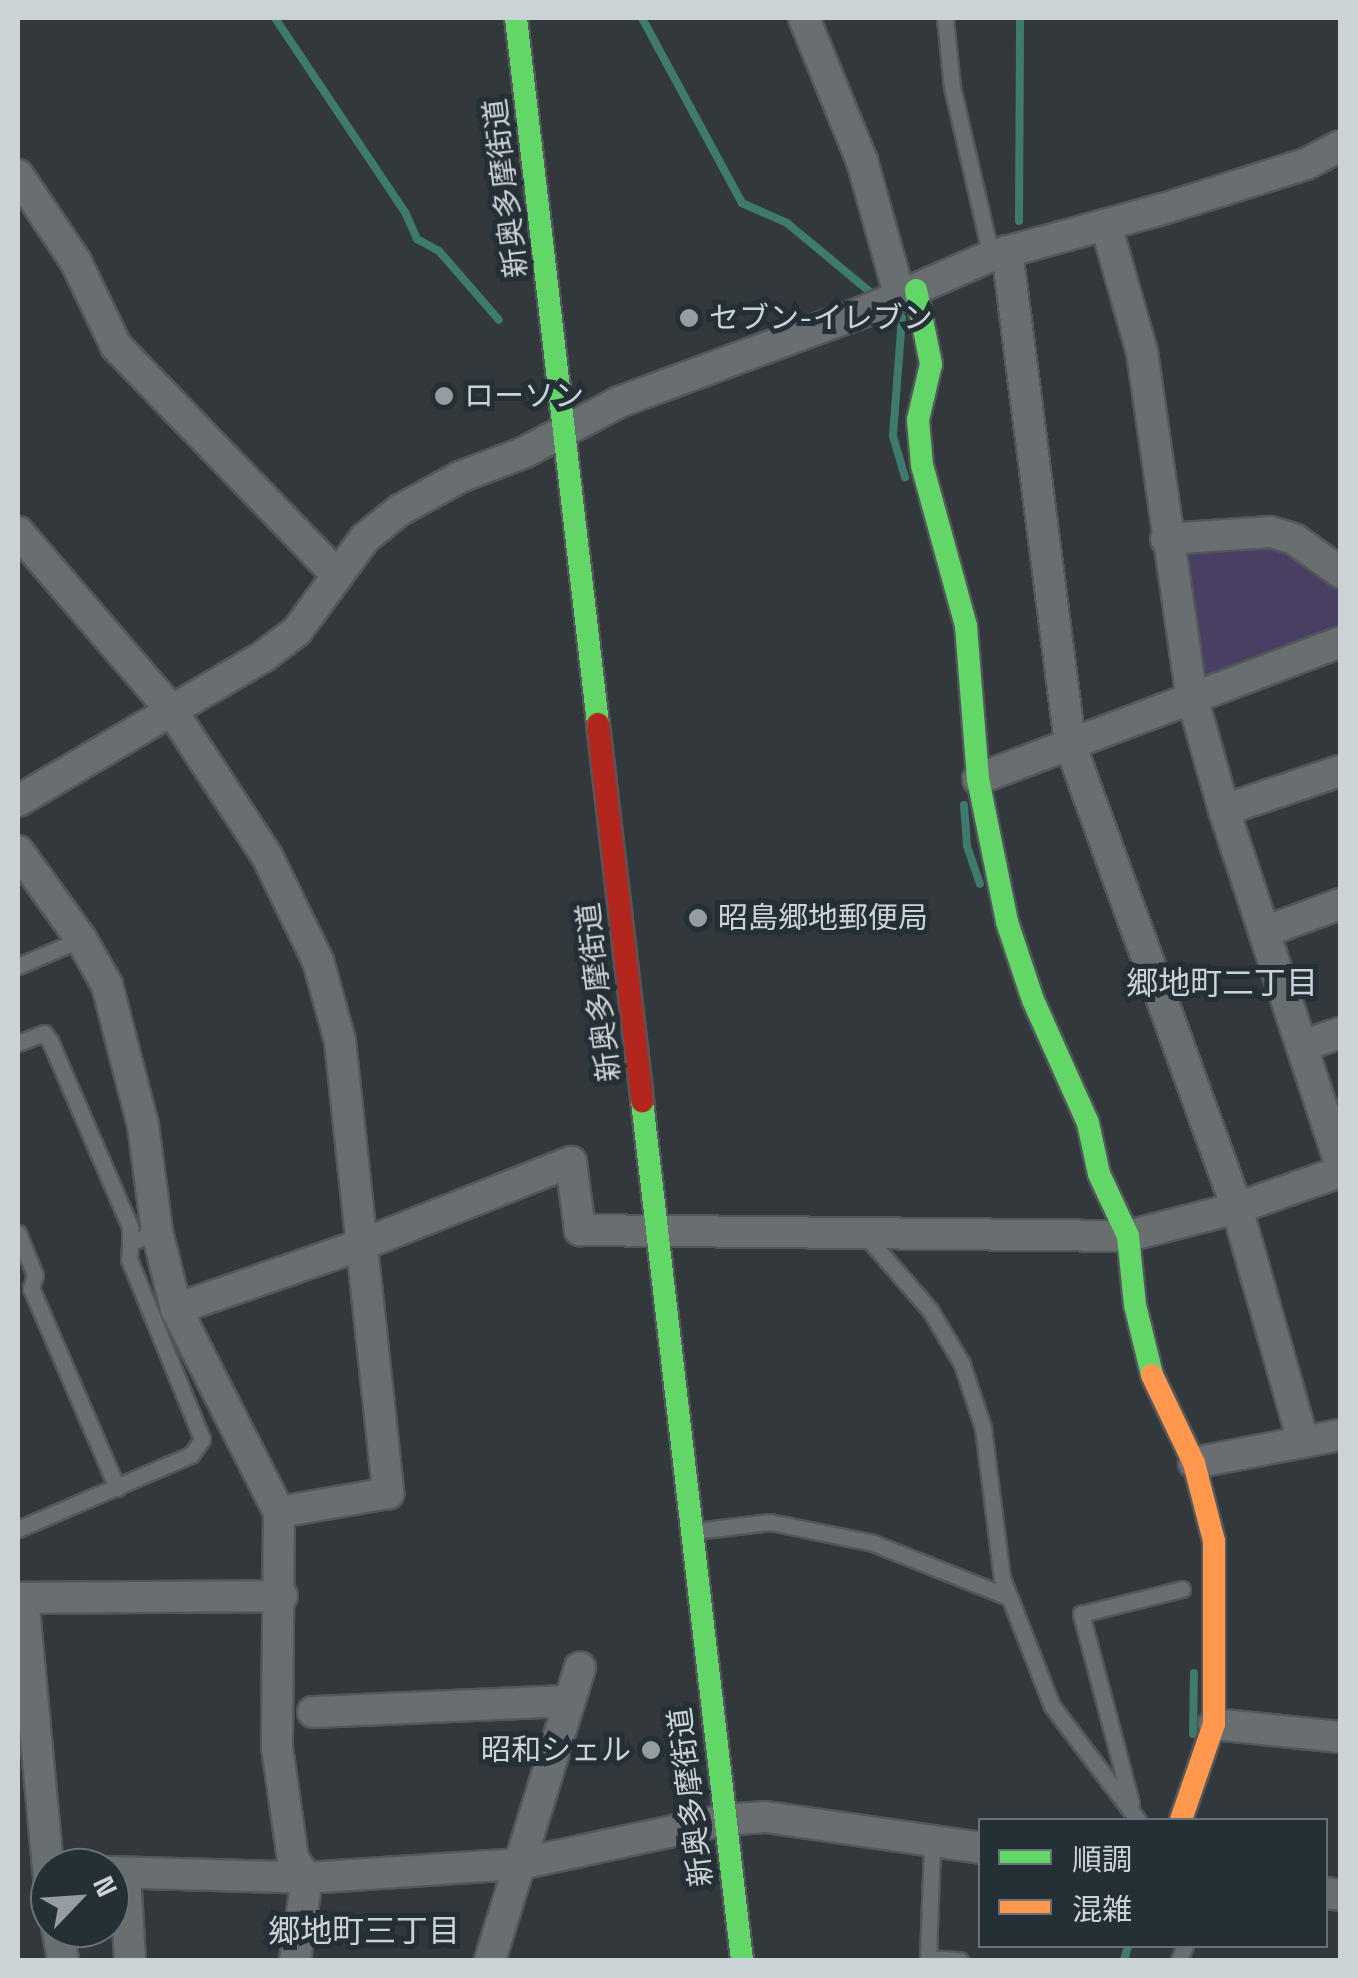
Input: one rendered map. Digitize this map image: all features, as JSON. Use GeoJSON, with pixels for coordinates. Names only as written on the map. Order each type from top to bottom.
{"type":"FeatureCollection","features":[{"type":"Feature","properties":{"kind":"main road","name":"新奥多摩街道"},"geometry":{"type":"LineString","coordinates":[[516,18],[742,1960]]}},
{"type":"Feature","properties":{"kind":"main road"},"geometry":{"type":"LineString","coordinates":[[895,299],[931,364],[918,420],[922,464],[966,626],[978,779],[1007,922],[1033,1000],[1088,1123],[1149,1368],[1194,1462],[1214,1541],[1214,1724],[1183,1818]]}},
{"type":"Feature","properties":{"kind":"street"},"geometry":{"type":"LineString","coordinates":[[804,18],[862,161],[895,299]]}},
{"type":"Feature","properties":{"kind":"street"},"geometry":{"type":"LineString","coordinates":[[18,801],[172,711],[296,632],[366,538],[400,510],[460,477],[565,431],[618,402],[895,299],[999,254],[1106,226],[1306,164],[1340,146]]}},
{"type":"Feature","properties":{"kind":"street"},"geometry":{"type":"LineString","coordinates":[[18,175],[27,210],[76,262],[116,346],[337,575]]}},
{"type":"Feature","properties":{"kind":"street"},"geometry":{"type":"LineString","coordinates":[[1106,226],[1142,352],[1166,539],[1192,697],[1224,810],[1340,1163]]}},
{"type":"Feature","properties":{"kind":"street"},"geometry":{"type":"LineString","coordinates":[[999,254],[1070,744],[1237,1208],[1302,1442]]}},
{"type":"Feature","properties":{"kind":"street"},"geometry":{"type":"LineString","coordinates":[[18,532],[172,711],[267,856],[318,960],[340,1041],[388,1493],[280,1512]]}},
{"type":"Feature","properties":{"kind":"street"},"geometry":{"type":"LineString","coordinates":[[1166,539],[1271,532],[1294,539],[1340,572]]}},
{"type":"Feature","properties":{"kind":"street"},"geometry":{"type":"LineString","coordinates":[[978,779],[1340,642]]}},
{"type":"Feature","properties":{"kind":"street"},"geometry":{"type":"LineString","coordinates":[[1224,810],[1340,770]]}},
{"type":"Feature","properties":{"kind":"street"},"geometry":{"type":"LineString","coordinates":[[18,850],[81,939],[107,985],[142,1125],[143,1237],[280,1512],[278,1747],[293,1860],[307,1878],[295,1960]]}},
{"type":"Feature","properties":{"kind":"street"},"geometry":{"type":"LineString","coordinates":[[1264,932],[1340,904]]}},
{"type":"Feature","properties":{"kind":"street"},"geometry":{"type":"LineString","coordinates":[[1302,1046],[1340,1033]]}},
{"type":"Feature","properties":{"kind":"street"},"geometry":{"type":"LineString","coordinates":[[176,1308],[361,1244],[571,1162],[580,1230],[862,1230],[1114,1236],[1237,1208],[1340,1172]]}},
{"type":"Feature","properties":{"kind":"street"},"geometry":{"type":"LineString","coordinates":[[1194,1462],[1340,1435]]}},
{"type":"Feature","properties":{"kind":"street"},"geometry":{"type":"LineString","coordinates":[[39,1848],[20,1598],[282,1596]]}},
{"type":"Feature","properties":{"kind":"street"},"geometry":{"type":"LineString","coordinates":[[490,1960],[580,1668]]}},
{"type":"Feature","properties":{"kind":"street"},"geometry":{"type":"LineString","coordinates":[[313,1712],[569,1702]]}},
{"type":"Feature","properties":{"kind":"street"},"geometry":{"type":"LineString","coordinates":[[1214,1724],[1340,1737]]}},
{"type":"Feature","properties":{"kind":"street"},"geometry":{"type":"LineString","coordinates":[[130,1872],[307,1878],[520,1864],[724,1820],[766,1817],[978,1848]]}},
{"type":"Feature","properties":{"kind":"lane"},"geometry":{"type":"LineString","coordinates":[[944,18],[952,86],[999,254]]}},
{"type":"Feature","properties":{"kind":"lane"},"geometry":{"type":"LineString","coordinates":[[18,966],[81,939]]}},
{"type":"Feature","properties":{"kind":"lane"},"geometry":{"type":"LineString","coordinates":[[18,1044],[44,1032],[50,1041],[130,1227],[143,1237],[129,1259],[202,1438],[191,1455],[117,1488],[19,1524]]}},
{"type":"Feature","properties":{"kind":"lane"},"geometry":{"type":"LineString","coordinates":[[862,1230],[930,1310],[962,1364],[983,1428],[1002,1578],[1009,1597],[1052,1706],[1136,1818]]}},
{"type":"Feature","properties":{"kind":"lane"},"geometry":{"type":"LineString","coordinates":[[18,1233],[34,1280],[31,1288],[117,1488]]}},
{"type":"Feature","properties":{"kind":"lane"},"geometry":{"type":"LineString","coordinates":[[18,1287],[34,1280]]}},
{"type":"Feature","properties":{"kind":"lane"},"geometry":{"type":"LineString","coordinates":[[691,1532],[770,1522],[874,1542],[1009,1597]]}},
{"type":"Feature","properties":{"kind":"lane"},"geometry":{"type":"LineString","coordinates":[[1136,1818],[1081,1614],[1182,1590]]}},
{"type":"Feature","properties":{"kind":"lane"},"geometry":{"type":"LineString","coordinates":[[932,1844],[928,1958],[960,1960]]}},
{"type":"Feature","properties":{"kind":"shaded area"},"geometry":{"type":"Polygon","coordinates":[[[1268,540],[1289,548],[1340,587],[1340,629],[1216,678],[1200,670],[1180,549],[1268,540]]]}},
{"type":"Feature","properties":{"kind":"waterway"},"geometry":{"type":"LineString","coordinates":[[275,18],[405,212],[417,239],[439,251],[499,320]]}},
{"type":"Feature","properties":{"kind":"waterway"},"geometry":{"type":"LineString","coordinates":[[642,18],[742,203],[787,223],[876,297]]}},
{"type":"Feature","properties":{"kind":"waterway"},"geometry":{"type":"LineString","coordinates":[[1019,221],[1020,18]]}},
{"type":"Feature","properties":{"kind":"waterway"},"geometry":{"type":"LineString","coordinates":[[891,309],[902,318],[893,436],[905,477]]}},
{"type":"Feature","properties":{"kind":"waterway"},"geometry":{"type":"LineString","coordinates":[[964,805],[967,846],[980,884]]}},
{"type":"Feature","properties":{"kind":"waterway"},"geometry":{"type":"LineString","coordinates":[[1193,1734],[1194,1673]]}},
{"type":"Feature","properties":{"kind":"waterway"},"geometry":{"type":"LineString","coordinates":[[1124,1960],[1127,1948]]}},
{"type":"Feature","properties":{"kind":"traffic: fast"},"geometry":{"type":"LineString","coordinates":[[516,18],[598,724]]}},
{"type":"Feature","properties":{"kind":"traffic: fast"},"geometry":{"type":"LineString","coordinates":[[916,290],[931,364],[918,420],[922,465],[966,626],[978,779],[1007,922],[1033,1000],[1088,1123],[1099,1174],[1128,1236],[1135,1305],[1152,1375]]}},
{"type":"Feature","properties":{"kind":"traffic: fast"},"geometry":{"type":"LineString","coordinates":[[642,1101],[742,1960]]}},
{"type":"Feature","properties":{"kind":"traffic: slow"},"geometry":{"type":"LineString","coordinates":[[1152,1375],[1194,1463],[1214,1541],[1214,1724],[1182,1818]]}},
{"type":"Feature","properties":{"kind":"traffic: jam"},"geometry":{"type":"LineString","coordinates":[[598,724],[642,1101]]}},
{"type":"Feature","properties":{"kind":"place","name":"セブン-イレブン"},"geometry":{"type":"Point","coordinates":[689,318]}},
{"type":"Feature","properties":{"kind":"place","name":"ローソン"},"geometry":{"type":"Point","coordinates":[444,396]}},
{"type":"Feature","properties":{"kind":"place","name":"昭島郷地郵便局"},"geometry":{"type":"Point","coordinates":[698,918]}},
{"type":"Feature","properties":{"kind":"place","name":"昭和シェル"},"geometry":{"type":"Point","coordinates":[651,1750]}},
{"type":"Feature","properties":{"kind":"district","name":"郷地町二丁目"},"geometry":{"type":"Point","coordinates":[1222,983]}},
{"type":"Feature","properties":{"kind":"district","name":"郷地町三丁目"},"geometry":{"type":"Point","coordinates":[364,1931]}}]}
